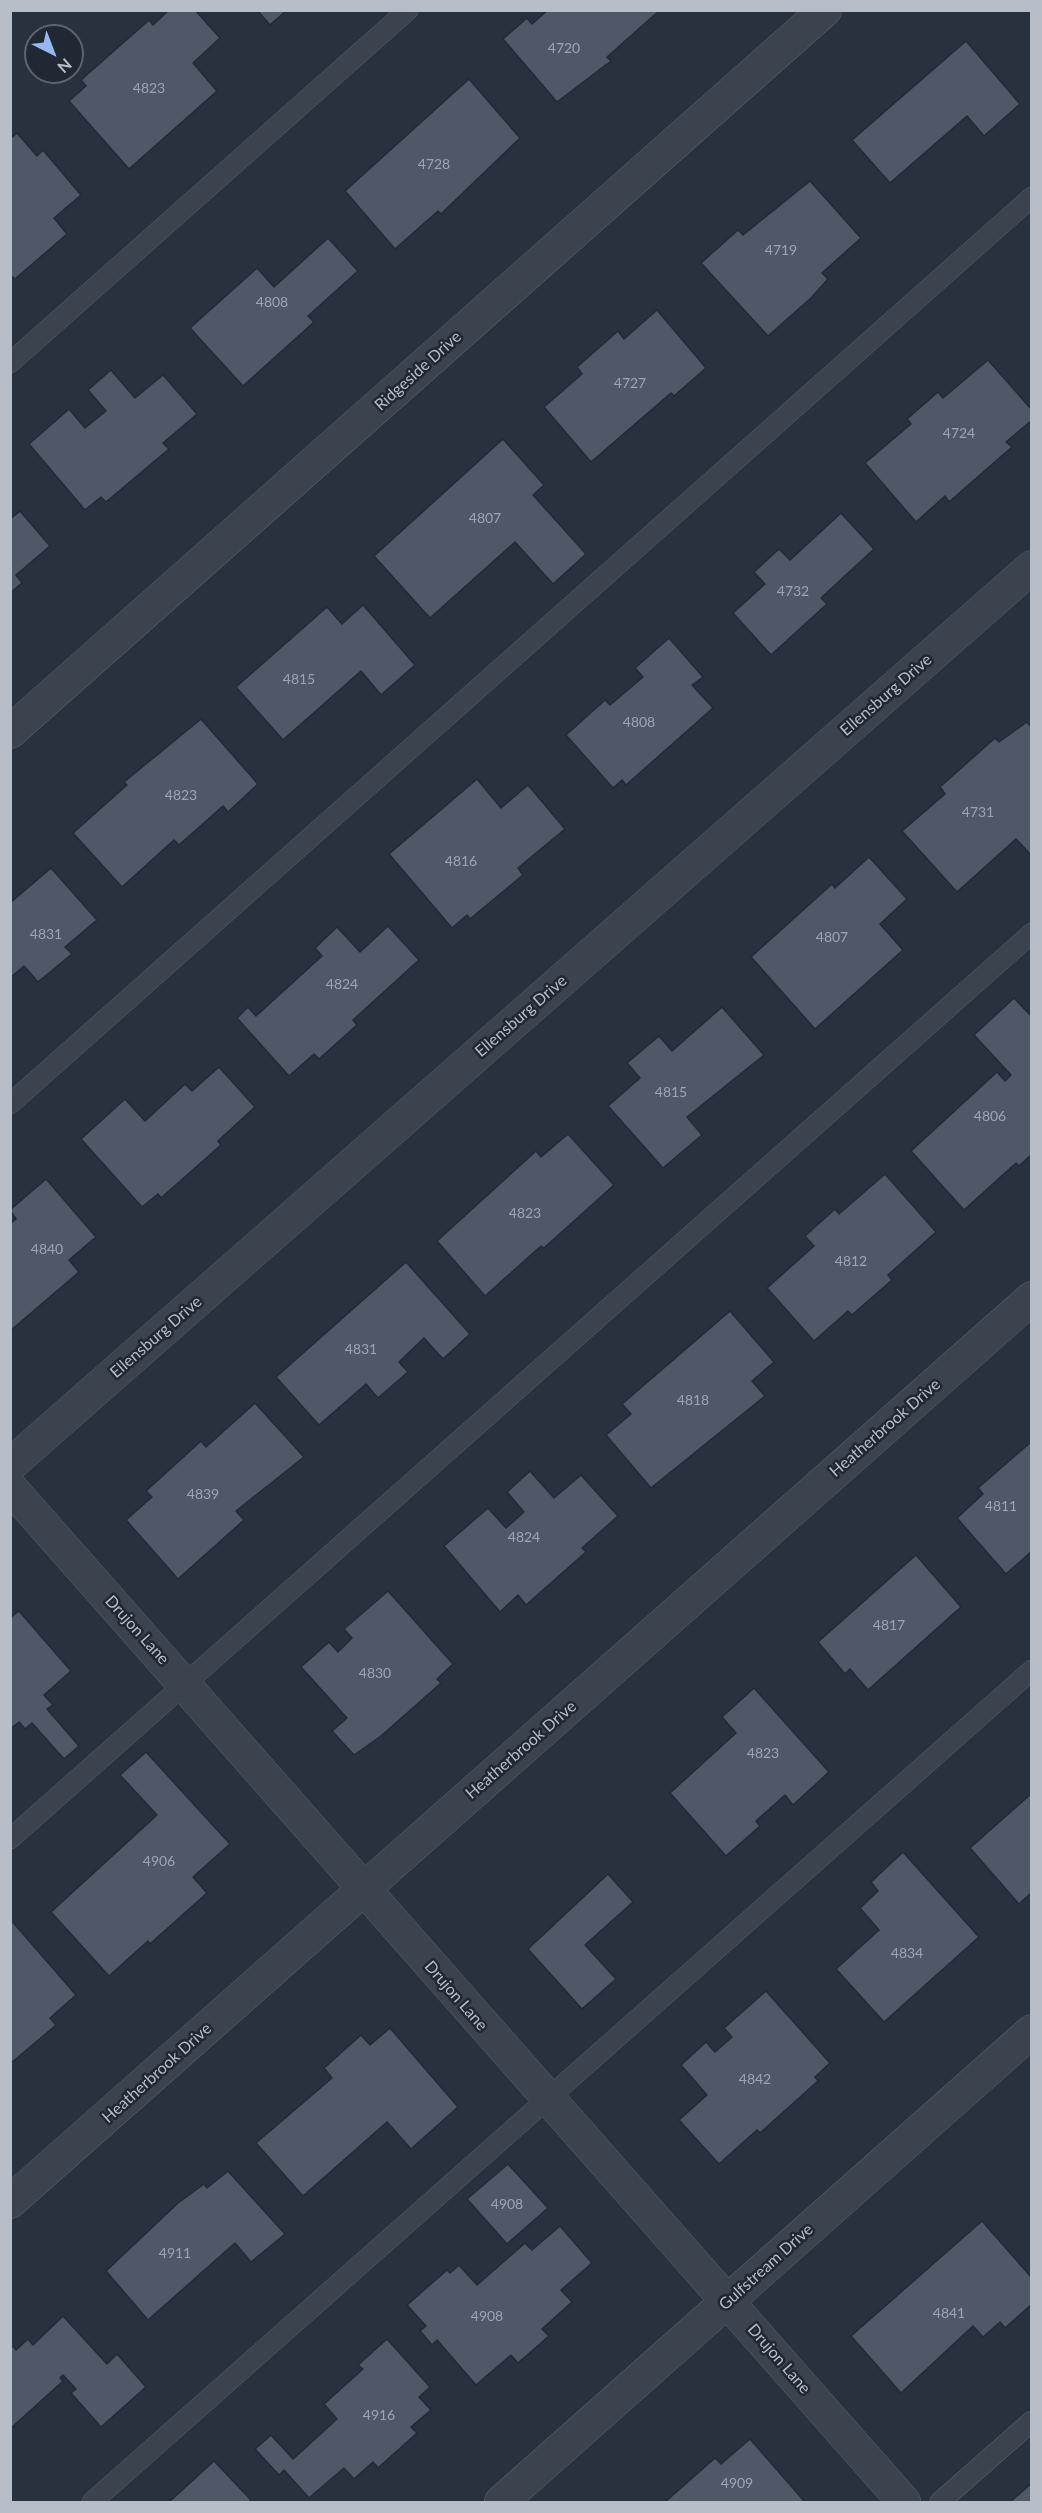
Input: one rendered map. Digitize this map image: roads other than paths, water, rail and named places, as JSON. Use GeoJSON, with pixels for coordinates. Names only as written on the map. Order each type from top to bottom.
{"type":"FeatureCollection","features":[{"type":"Feature","properties":{"kind":"street","name":"Ridgeside Drive"},"geometry":{"type":"LineString","coordinates":[[10,732],[825,10]]}},
{"type":"Feature","properties":{"kind":"street","name":"Ellensburg Drive"},"geometry":{"type":"LineString","coordinates":[[10,1465],[1032,567]]}},
{"type":"Feature","properties":{"kind":"street","name":"Heatherbrook Drive"},"geometry":{"type":"LineString","coordinates":[[10,2202],[1032,1299]]}},
{"type":"Feature","properties":{"kind":"street","name":"Drujon Lane"},"geometry":{"type":"LineString","coordinates":[[10,1487],[904,2502]]}},
{"type":"Feature","properties":{"kind":"street","name":"Gulfstream Drive"},"geometry":{"type":"LineString","coordinates":[[501,2502],[1032,2031]]}},
{"type":"Feature","properties":{"kind":"lane"},"geometry":{"type":"LineString","coordinates":[[10,363],[408,10]]}},
{"type":"Feature","properties":{"kind":"lane"},"geometry":{"type":"LineString","coordinates":[[10,1104],[1032,197]]}},
{"type":"Feature","properties":{"kind":"lane"},"geometry":{"type":"LineString","coordinates":[[10,1839],[1032,933]]}},
{"type":"Feature","properties":{"kind":"lane"},"geometry":{"type":"LineString","coordinates":[[92,2502],[1032,1670]]}},
{"type":"Feature","properties":{"kind":"lane"},"geometry":{"type":"LineString","coordinates":[[940,2502],[1032,2421]]}}]}
